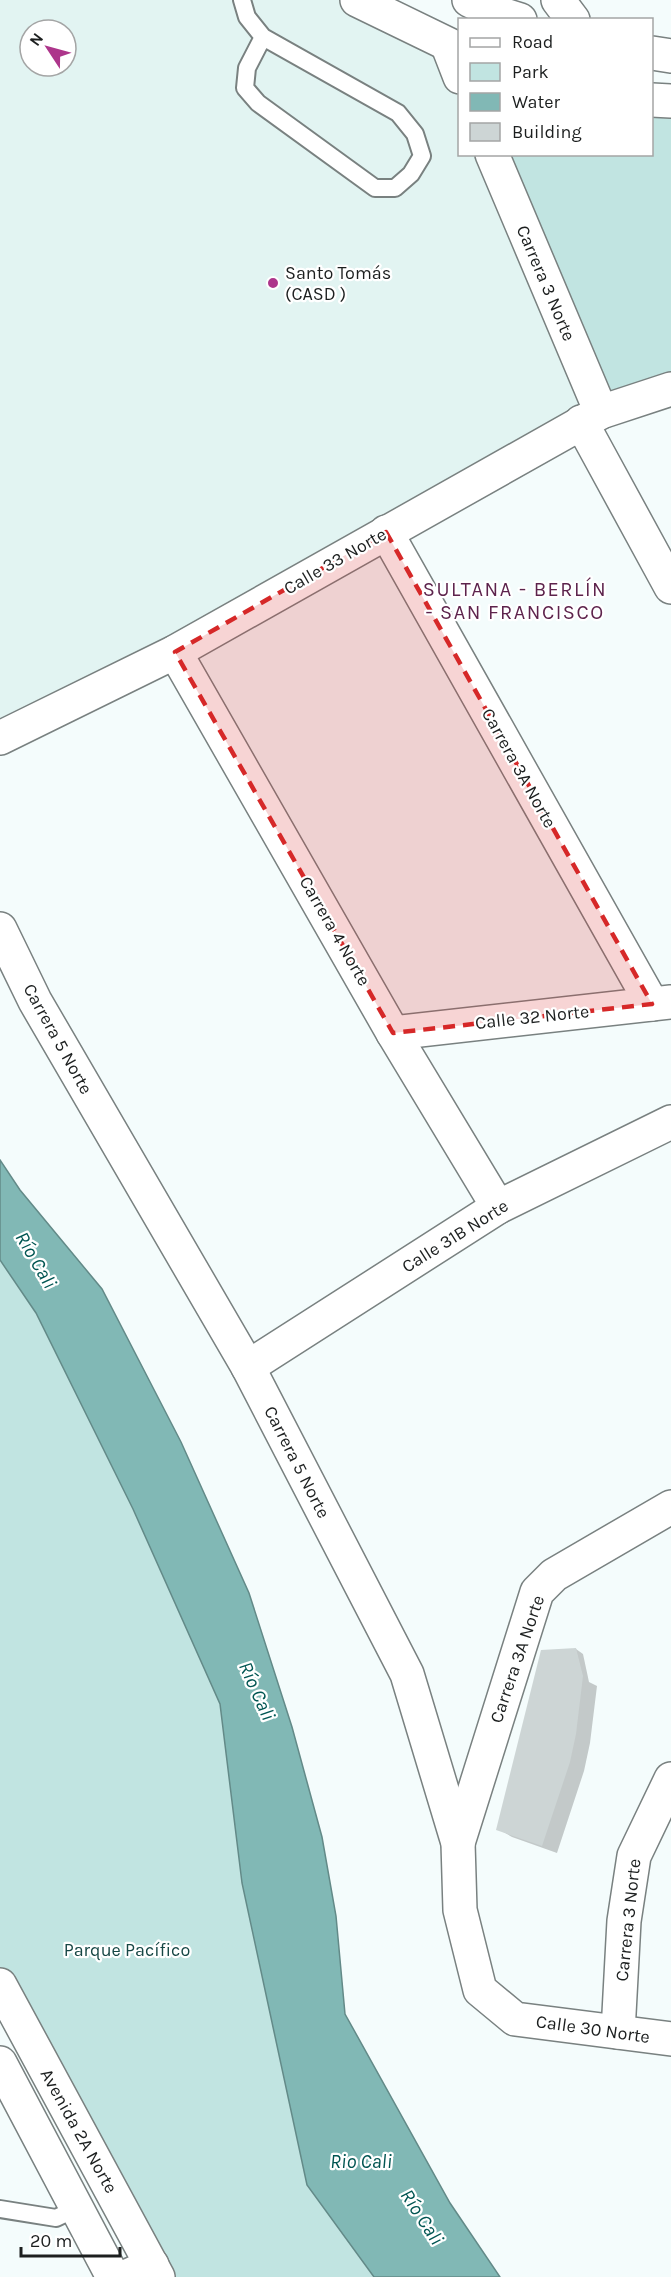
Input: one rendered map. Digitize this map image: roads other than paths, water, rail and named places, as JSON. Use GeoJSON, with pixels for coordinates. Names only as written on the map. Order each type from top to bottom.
{"type":"FeatureCollection","features":[{"type":"Feature","properties":{"kind":"street"},"geometry":{"type":"LineString","coordinates":[[357,0],[454,48],[458,71]]}},
{"type":"Feature","properties":{"kind":"street"},"geometry":{"type":"LineString","coordinates":[[469,0],[514,18]]}},
{"type":"Feature","properties":{"kind":"street"},"geometry":{"type":"LineString","coordinates":[[558,0],[572,18]]}},
{"type":"Feature","properties":{"kind":"street"},"geometry":{"type":"LineString","coordinates":[[653,53],[671,56]]}},
{"type":"Feature","properties":{"kind":"street"},"geometry":{"type":"LineString","coordinates":[[653,100],[671,101]]}},
{"type":"Feature","properties":{"kind":"street","name":"Carrera 3 Norte"},"geometry":{"type":"LineString","coordinates":[[493,156],[591,417],[671,588]]}},
{"type":"Feature","properties":{"kind":"street","name":"Calle 33 Norte"},"geometry":{"type":"LineString","coordinates":[[0,738],[175,652],[591,417],[671,389]]}},
{"type":"Feature","properties":{"kind":"street","name":"Carrera 3A Norte"},"geometry":{"type":"LineString","coordinates":[[386,532],[662,1003]]}},
{"type":"Feature","properties":{"kind":"street","name":"Carrera 4 Norte"},"geometry":{"type":"LineString","coordinates":[[175,652],[393,1033],[498,1207]]}},
{"type":"Feature","properties":{"kind":"street","name":"Carrera 5 Norte"},"geometry":{"type":"LineString","coordinates":[[0,929],[35,1001],[248,1366],[407,1674],[458,1843],[460,1910],[480,1990],[515,2019]]}},
{"type":"Feature","properties":{"kind":"street","name":"Calle 32 Norte"},"geometry":{"type":"LineString","coordinates":[[393,1033],[662,1003]]}},
{"type":"Feature","properties":{"kind":"street","name":"Calle 31B Norte"},"geometry":{"type":"LineString","coordinates":[[248,1366],[498,1207],[671,1122]]}},
{"type":"Feature","properties":{"kind":"street","name":"Carrera 3A Norte"},"geometry":{"type":"LineString","coordinates":[[458,1843],[537,1592],[554,1575],[671,1507]]}},
{"type":"Feature","properties":{"kind":"street","name":"Carrera 3 Norte"},"geometry":{"type":"LineString","coordinates":[[618,2032],[624,1921],[633,1856],[671,1779]]}},
{"type":"Feature","properties":{"kind":"street","name":"Avenida 2A Norte"},"geometry":{"type":"LineString","coordinates":[[0,1986],[145,2273]]}},
{"type":"Feature","properties":{"kind":"street","name":"Calle 30 Norte"},"geometry":{"type":"LineString","coordinates":[[515,2019],[671,2039]]}},
{"type":"Feature","properties":{"kind":"street","name":"Avenida 2A Norte"},"geometry":{"type":"LineString","coordinates":[[0,2063],[113,2277]]}},
{"type":"Feature","properties":{"kind":"lane"},"geometry":{"type":"LineString","coordinates":[[242,0],[247,18],[263,37],[398,113],[415,134],[422,156],[411,174],[395,188],[375,188],[258,104],[246,88],[247,68],[263,37]]}},
{"type":"Feature","properties":{"kind":"lane"},"geometry":{"type":"LineString","coordinates":[[247,18],[251,0]]}},
{"type":"Feature","properties":{"kind":"lane"},"geometry":{"type":"LineString","coordinates":[[0,2210],[56,2218],[77,2208]]}},
{"type":"Feature","properties":{"kind":"water","name":"Rio Cali"},"geometry":{"type":"Polygon","coordinates":[[[0,1160],[20,1190],[102,1289],[181,1442],[249,1593],[292,1727],[322,1837],[336,1916],[345,2014],[450,2203],[500,2277],[374,2277],[307,2185],[242,1883],[220,1704],[133,1509],[36,1313],[0,1260],[0,1160]]]}},
{"type":"Feature","properties":{"kind":"place","name":"Santo Tomás (CASD )"},"geometry":{"type":"Point","coordinates":[273,283]}},
{"type":"Feature","properties":{"kind":"district","name":"SULTANA - BERLÍN - SAN FRANCISCO"},"geometry":{"type":"Point","coordinates":[515,600]}},
{"type":"Feature","properties":{"kind":"water label","name":"Río Cali"},"geometry":{"type":"Point","coordinates":[36,1260]}},
{"type":"Feature","properties":{"kind":"water label","name":"Río Cali"},"geometry":{"type":"Point","coordinates":[257,1691]}},
{"type":"Feature","properties":{"kind":"water label","name":"Río Cali"},"geometry":{"type":"Point","coordinates":[422,2217]}},
{"type":"Feature","properties":{"kind":"park label","name":"Parque Pacífico"},"geometry":{"type":"Point","coordinates":[127,1950]}}]}
